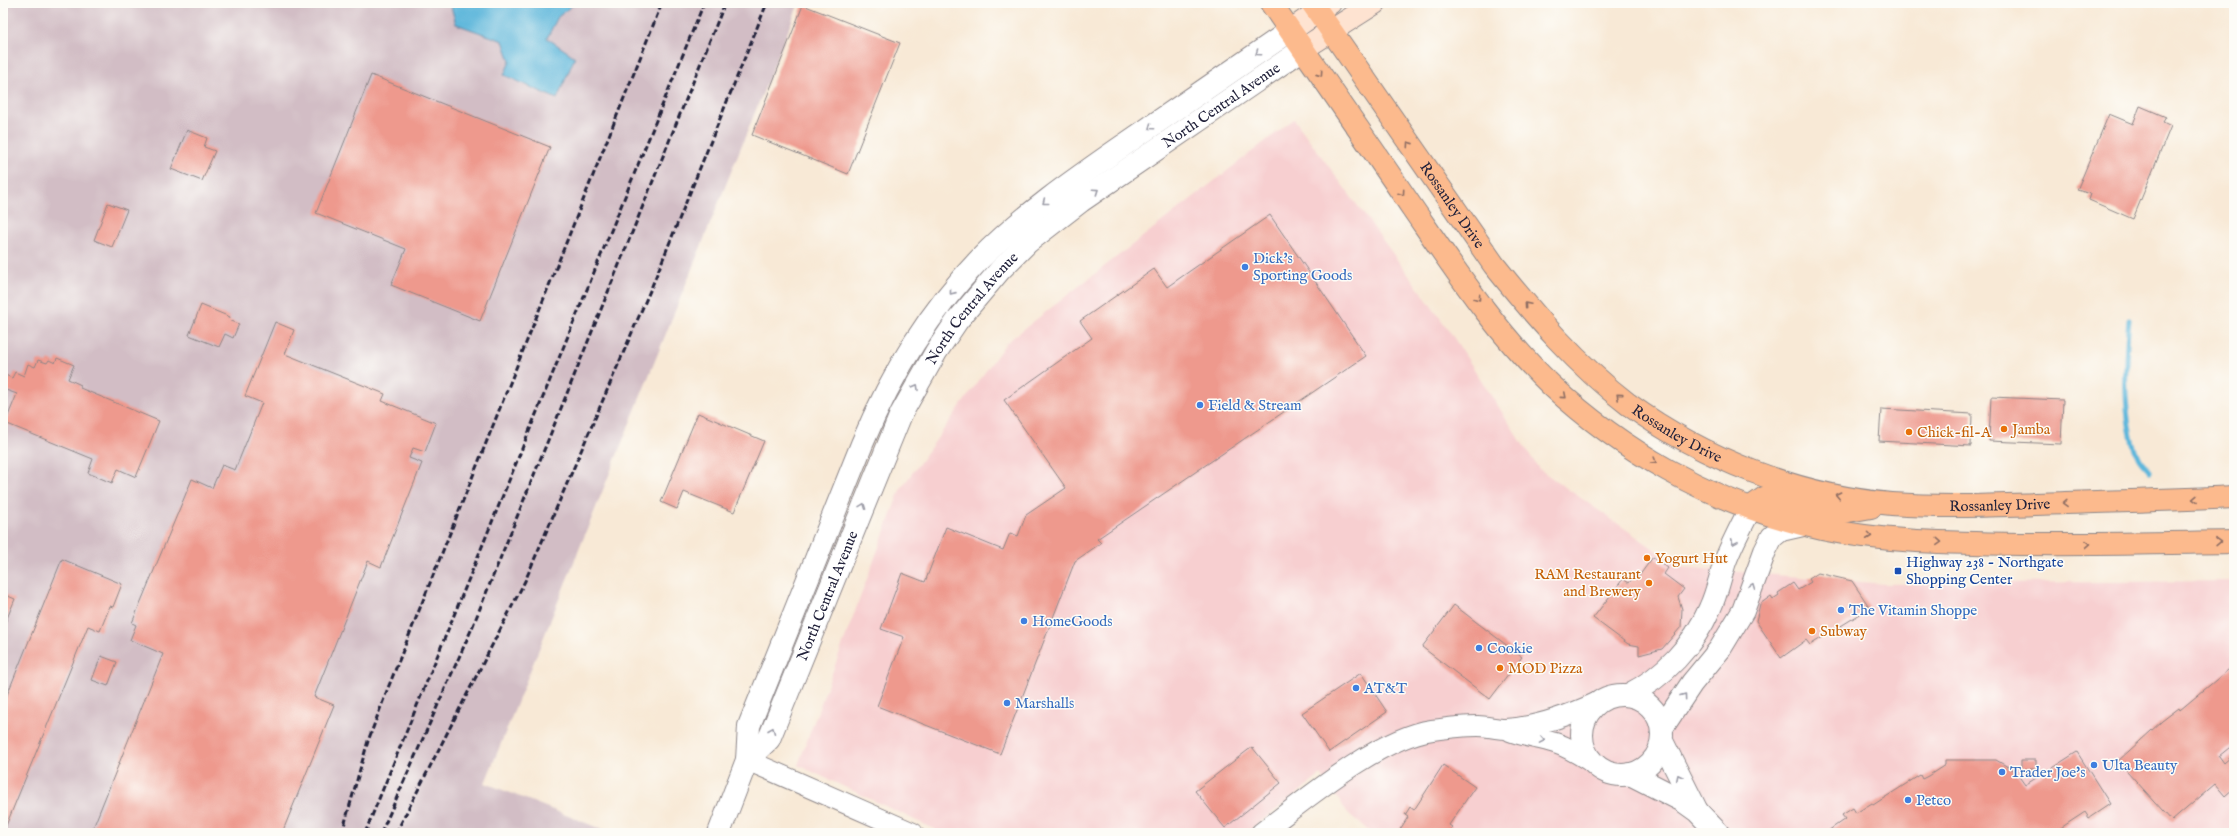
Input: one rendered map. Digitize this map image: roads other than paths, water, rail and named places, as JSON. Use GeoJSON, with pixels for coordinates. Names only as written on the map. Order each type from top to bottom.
{"type":"FeatureCollection","features":[{"type":"Feature","properties":{"kind":"main road"},"geometry":{"type":"LineString","coordinates":[[1271,3],[1439,246],[1493,319],[1552,385],[1634,450],[1678,476],[1751,507],[1803,525],[1852,534],[1948,542],[2035,545],[2234,542]]}},
{"type":"Feature","properties":{"kind":"main road","name":"North Central Avenue"},"geometry":{"type":"LineString","coordinates":[[1303,49],[1375,3]]}},
{"type":"Feature","properties":{"kind":"main road","name":"North Central Avenue"},"geometry":{"type":"LineString","coordinates":[[1290,31],[1320,6]]}},
{"type":"Feature","properties":{"kind":"main road","name":"Rossanley Drive"},"geometry":{"type":"LineString","coordinates":[[1320,6],[1331,31],[1494,265],[1544,325],[1592,373],[1629,404],[1677,435],[1733,464],[1790,484],[1841,496],[1890,504],[1940,506],[2016,505],[2234,496]]}},
{"type":"Feature","properties":{"kind":"main road"},"geometry":{"type":"LineString","coordinates":[[1751,507],[1764,498],[1772,497],[1832,514],[1890,504]]}},
{"type":"Feature","properties":{"kind":"street","name":"North Central Avenue"},"geometry":{"type":"LineString","coordinates":[[719,833],[747,760],[749,726],[802,590],[868,429],[894,376],[938,310],[978,261],[1040,206],[1290,31]]}},
{"type":"Feature","properties":{"kind":"street","name":"North Central Avenue"},"geometry":{"type":"LineString","coordinates":[[747,760],[768,739],[901,414],[936,352],[962,316],[1000,270],[1043,230],[1081,201],[1303,49]]}},
{"type":"Feature","properties":{"kind":"street"},"geometry":{"type":"LineString","coordinates":[[1505,729],[1557,720],[1607,697],[1628,695],[1643,688],[1671,665],[1697,632],[1710,609],[1725,562],[1751,507]]}},
{"type":"Feature","properties":{"kind":"street"},"geometry":{"type":"LineString","coordinates":[[1630,774],[1642,770],[1651,763],[1658,753],[1662,734],[1692,683],[1720,649],[1743,610],[1765,551],[1772,537],[1781,530],[1803,525]]}},
{"type":"Feature","properties":{"kind":"street"},"geometry":{"type":"LineString","coordinates":[[1628,695],[1640,699],[1650,706],[1658,716],[1662,734],[1697,812]]}},
{"type":"Feature","properties":{"kind":"street"},"geometry":{"type":"LineString","coordinates":[[1598,702],[1591,710],[1582,729],[1585,750],[1599,767]]}},
{"type":"Feature","properties":{"kind":"street"},"geometry":{"type":"LineString","coordinates":[[1261,833],[1319,789],[1366,758],[1401,740],[1431,730],[1478,726],[1505,729],[1527,737],[1557,743],[1573,750],[1608,772],[1630,774],[1671,794],[1697,812],[1718,833]]}},
{"type":"Feature","properties":{"kind":"street"},"geometry":{"type":"LineString","coordinates":[[747,760],[913,833]]}},
{"type":"Feature","properties":{"kind":"water"},"geometry":{"type":"Polygon","coordinates":[[[450,3],[575,3],[558,17],[547,38],[575,57],[557,99],[504,75],[510,61],[503,41],[456,24],[450,3]]]}},
{"type":"Feature","properties":{"kind":"waterway"},"geometry":{"type":"LineString","coordinates":[[2129,320],[2126,353],[2126,390],[2129,426],[2138,457],[2149,471]]}},
{"type":"Feature","properties":{"kind":"railway"},"geometry":{"type":"LineString","coordinates":[[342,833],[368,741],[388,688],[662,3]]}},
{"type":"Feature","properties":{"kind":"railway"},"geometry":{"type":"LineString","coordinates":[[365,833],[704,3]]}},
{"type":"Feature","properties":{"kind":"railway"},"geometry":{"type":"LineString","coordinates":[[381,833],[472,628],[725,3]]}},
{"type":"Feature","properties":{"kind":"railway"},"geometry":{"type":"LineString","coordinates":[[396,833],[525,581],[652,286],[767,3]]}},
{"type":"Feature","properties":{"kind":"place","name":"Dick's Sporting Goods"},"geometry":{"type":"Point","coordinates":[1245,267]}},
{"type":"Feature","properties":{"kind":"place","name":"Field & Stream"},"geometry":{"type":"Point","coordinates":[1200,405]}},
{"type":"Feature","properties":{"kind":"place","name":"Jamba"},"geometry":{"type":"Point","coordinates":[2004,429]}},
{"type":"Feature","properties":{"kind":"place","name":"Chick-fil-A"},"geometry":{"type":"Point","coordinates":[1909,432]}},
{"type":"Feature","properties":{"kind":"place","name":"Yogurt Hut"},"geometry":{"type":"Point","coordinates":[1647,558]}},
{"type":"Feature","properties":{"kind":"place","name":"Highway 238 - Northgate Shopping Center"},"geometry":{"type":"Point","coordinates":[1898,571]}},
{"type":"Feature","properties":{"kind":"place","name":"RAM Restaurant and Brewery"},"geometry":{"type":"Point","coordinates":[1649,583]}},
{"type":"Feature","properties":{"kind":"place","name":"The Vitamin Shoppe"},"geometry":{"type":"Point","coordinates":[1841,610]}},
{"type":"Feature","properties":{"kind":"place","name":"HomeGoods"},"geometry":{"type":"Point","coordinates":[1024,621]}},
{"type":"Feature","properties":{"kind":"place","name":"Subway"},"geometry":{"type":"Point","coordinates":[1812,631]}},
{"type":"Feature","properties":{"kind":"place","name":"Cookie"},"geometry":{"type":"Point","coordinates":[1479,648]}},
{"type":"Feature","properties":{"kind":"place","name":"MOD Pizza"},"geometry":{"type":"Point","coordinates":[1500,668]}},
{"type":"Feature","properties":{"kind":"place","name":"AT&T"},"geometry":{"type":"Point","coordinates":[1356,688]}},
{"type":"Feature","properties":{"kind":"place","name":"Marshalls"},"geometry":{"type":"Point","coordinates":[1007,703]}},
{"type":"Feature","properties":{"kind":"place","name":"Ulta Beauty"},"geometry":{"type":"Point","coordinates":[2094,765]}},
{"type":"Feature","properties":{"kind":"place","name":"Trader Joe's"},"geometry":{"type":"Point","coordinates":[2002,772]}},
{"type":"Feature","properties":{"kind":"place","name":"Petco"},"geometry":{"type":"Point","coordinates":[1908,800]}}]}
